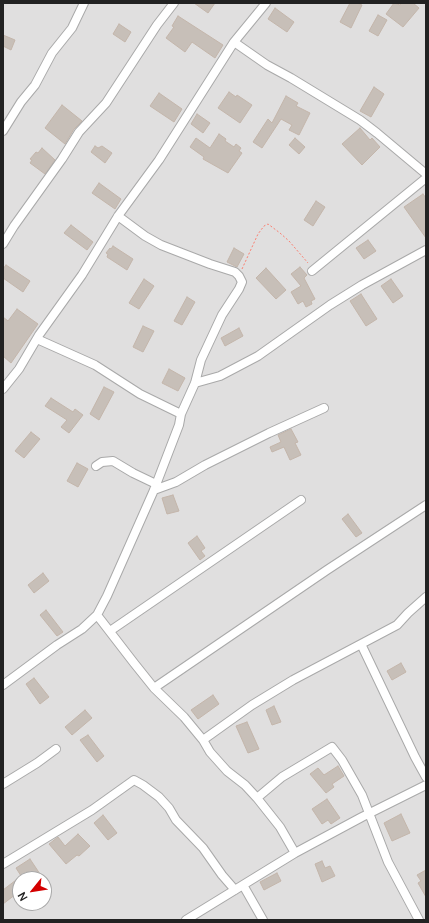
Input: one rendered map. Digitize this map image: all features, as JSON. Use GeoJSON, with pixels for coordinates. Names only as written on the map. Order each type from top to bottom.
{"type":"FeatureCollection","features":[{"type":"Feature","properties":{"kind":"street"},"geometry":{"type":"LineString","coordinates":[[3,131],[21,102],[35,85],[52,53],[72,28],[84,3]]}},
{"type":"Feature","properties":{"kind":"street"},"geometry":{"type":"LineString","coordinates":[[3,244],[79,132],[106,104],[157,25],[174,3]]}},
{"type":"Feature","properties":{"kind":"street"},"geometry":{"type":"LineString","coordinates":[[3,389],[19,368],[82,274],[118,216],[159,160],[234,42],[266,3]]}},
{"type":"Feature","properties":{"kind":"street"},"geometry":{"type":"LineString","coordinates":[[234,42],[267,66],[291,78],[360,120],[378,133],[426,174]]}},
{"type":"Feature","properties":{"kind":"street"},"geometry":{"type":"LineString","coordinates":[[312,271],[426,178]]}},
{"type":"Feature","properties":{"kind":"street"},"geometry":{"type":"LineString","coordinates":[[3,685],[57,644],[82,629],[97,615],[107,596],[155,487],[179,425],[181,414],[196,384],[201,360],[222,315],[242,282],[240,276],[235,272],[161,245],[145,236],[118,216]]}},
{"type":"Feature","properties":{"kind":"street"},"geometry":{"type":"LineString","coordinates":[[196,384],[220,376],[258,356],[330,305],[362,285],[426,250]]}},
{"type":"Feature","properties":{"kind":"street"},"geometry":{"type":"LineString","coordinates":[[37,339],[95,365],[140,394],[181,414]]}},
{"type":"Feature","properties":{"kind":"street"},"geometry":{"type":"LineString","coordinates":[[96,466],[102,462],[113,461],[155,487],[176,482],[205,465],[324,408]]}},
{"type":"Feature","properties":{"kind":"street"},"geometry":{"type":"LineString","coordinates":[[110,631],[301,500]]}},
{"type":"Feature","properties":{"kind":"street"},"geometry":{"type":"LineString","coordinates":[[154,688],[327,570],[426,505]]}},
{"type":"Feature","properties":{"kind":"street"},"geometry":{"type":"LineString","coordinates":[[203,740],[252,705],[293,680],[397,625],[408,612],[426,597]]}},
{"type":"Feature","properties":{"kind":"street"},"geometry":{"type":"LineString","coordinates":[[97,615],[154,688],[184,717],[203,740],[210,752],[227,771],[245,785],[257,798],[280,827],[295,854]]}},
{"type":"Feature","properties":{"kind":"street"},"geometry":{"type":"LineString","coordinates":[[361,644],[426,777]]}},
{"type":"Feature","properties":{"kind":"street"},"geometry":{"type":"LineString","coordinates":[[257,798],[282,778],[332,747],[342,760],[362,795],[388,862],[419,920]]}},
{"type":"Feature","properties":{"kind":"street"},"geometry":{"type":"LineString","coordinates":[[3,784],[37,763],[56,749]]}},
{"type":"Feature","properties":{"kind":"street"},"geometry":{"type":"LineString","coordinates":[[3,864],[81,817],[134,780],[159,796],[169,808],[176,820],[203,848],[222,875],[235,890]]}},
{"type":"Feature","properties":{"kind":"street"},"geometry":{"type":"LineString","coordinates":[[186,920],[295,854],[369,813],[426,785]]}},
{"type":"Feature","properties":{"kind":"street"},"geometry":{"type":"LineString","coordinates":[[244,885],[263,920]]}},
{"type":"Feature","properties":{"kind":"path"},"geometry":{"type":"LineString","coordinates":[[240,276],[258,234],[264,226],[268,224],[289,241],[307,261],[312,271]]}},
{"type":"Feature","properties":{"kind":"shaded area"},"geometry":{"type":"Polygon","coordinates":[[[3,3],[426,3],[426,920],[3,920],[3,3]]]}},
{"type":"Feature","properties":{"kind":"building"},"geometry":{"type":"Polygon","coordinates":[[[194,3],[215,3],[208,13],[194,3]]]}},
{"type":"Feature","properties":{"kind":"building"},"geometry":{"type":"Polygon","coordinates":[[[350,3],[362,5],[351,28],[340,22],[350,3]]]}},
{"type":"Feature","properties":{"kind":"building"},"geometry":{"type":"Polygon","coordinates":[[[394,3],[400,5],[402,3],[413,3],[419,8],[403,27],[386,14],[394,3]]]}},
{"type":"Feature","properties":{"kind":"building"},"geometry":{"type":"Polygon","coordinates":[[[275,8],[294,22],[287,32],[268,19],[275,8]]]}},
{"type":"Feature","properties":{"kind":"building"},"geometry":{"type":"Polygon","coordinates":[[[378,15],[387,20],[378,36],[369,31],[378,15]]]}},
{"type":"Feature","properties":{"kind":"building"},"geometry":{"type":"Polygon","coordinates":[[[178,16],[223,45],[215,58],[192,42],[185,52],[166,38],[174,27],[172,26],[178,16]]]}},
{"type":"Feature","properties":{"kind":"building"},"geometry":{"type":"Polygon","coordinates":[[[119,24],[131,32],[125,42],[113,34],[119,24]]]}},
{"type":"Feature","properties":{"kind":"building"},"geometry":{"type":"Polygon","coordinates":[[[3,35],[15,40],[11,50],[3,46],[3,35]]]}},
{"type":"Feature","properties":{"kind":"building"},"geometry":{"type":"Polygon","coordinates":[[[374,87],[384,94],[371,117],[360,111],[374,87]]]}},
{"type":"Feature","properties":{"kind":"building"},"geometry":{"type":"Polygon","coordinates":[[[229,92],[236,97],[237,95],[252,105],[240,123],[218,108],[229,92]]]}},
{"type":"Feature","properties":{"kind":"building"},"geometry":{"type":"Polygon","coordinates":[[[159,93],[182,109],[174,122],[150,106],[159,93]]]}},
{"type":"Feature","properties":{"kind":"building"},"geometry":{"type":"Polygon","coordinates":[[[286,96],[298,103],[296,106],[310,113],[299,135],[289,130],[292,125],[281,119],[262,148],[253,142],[268,119],[272,123],[286,96]]]}},
{"type":"Feature","properties":{"kind":"building"},"geometry":{"type":"Polygon","coordinates":[[[62,105],[82,121],[74,129],[65,144],[45,128],[62,105]]]}},
{"type":"Feature","properties":{"kind":"building"},"geometry":{"type":"Polygon","coordinates":[[[197,114],[210,123],[203,133],[191,124],[197,114]]]}},
{"type":"Feature","properties":{"kind":"building"},"geometry":{"type":"Polygon","coordinates":[[[360,128],[370,140],[372,138],[380,147],[362,165],[342,144],[360,128]]]}},
{"type":"Feature","properties":{"kind":"building"},"geometry":{"type":"Polygon","coordinates":[[[219,134],[226,139],[225,141],[234,147],[236,144],[241,148],[239,151],[242,153],[228,173],[203,159],[204,157],[190,147],[196,138],[210,148],[219,134]]]}},
{"type":"Feature","properties":{"kind":"building"},"geometry":{"type":"Polygon","coordinates":[[[295,138],[305,147],[299,154],[289,145],[295,138]]]}},
{"type":"Feature","properties":{"kind":"building"},"geometry":{"type":"Polygon","coordinates":[[[95,146],[98,148],[102,146],[112,153],[105,163],[91,152],[95,146]]]}},
{"type":"Feature","properties":{"kind":"building"},"geometry":{"type":"Polygon","coordinates":[[[42,148],[55,160],[45,174],[30,163],[32,160],[30,159],[42,148]]]}},
{"type":"Feature","properties":{"kind":"building"},"geometry":{"type":"Polygon","coordinates":[[[99,183],[121,199],[115,209],[92,193],[99,183]]]}},
{"type":"Feature","properties":{"kind":"building"},"geometry":{"type":"Polygon","coordinates":[[[423,194],[426,198],[426,238],[404,207],[423,194]]]}},
{"type":"Feature","properties":{"kind":"building"},"geometry":{"type":"Polygon","coordinates":[[[316,201],[325,207],[313,226],[304,220],[316,201]]]}},
{"type":"Feature","properties":{"kind":"building"},"geometry":{"type":"Polygon","coordinates":[[[71,225],[93,242],[87,250],[64,233],[71,225]]]}},
{"type":"Feature","properties":{"kind":"building"},"geometry":{"type":"Polygon","coordinates":[[[368,240],[376,251],[364,259],[356,248],[368,240]]]}},
{"type":"Feature","properties":{"kind":"building"},"geometry":{"type":"Polygon","coordinates":[[[113,246],[133,259],[127,270],[107,257],[108,254],[106,253],[113,246]]]}},
{"type":"Feature","properties":{"kind":"building"},"geometry":{"type":"Polygon","coordinates":[[[234,248],[244,254],[237,267],[227,262],[234,248]]]}},
{"type":"Feature","properties":{"kind":"building"},"geometry":{"type":"Polygon","coordinates":[[[6,265],[30,281],[23,292],[3,278],[3,269],[6,265]]]}},
{"type":"Feature","properties":{"kind":"building"},"geometry":{"type":"Polygon","coordinates":[[[300,267],[307,275],[304,278],[315,299],[311,301],[312,304],[306,307],[303,301],[298,304],[291,292],[301,286],[291,274],[300,267]]]}},
{"type":"Feature","properties":{"kind":"building"},"geometry":{"type":"Polygon","coordinates":[[[266,268],[286,290],[276,299],[256,278],[266,268]]]}},
{"type":"Feature","properties":{"kind":"building"},"geometry":{"type":"Polygon","coordinates":[[[144,279],[154,286],[139,309],[129,303],[144,279]]]}},
{"type":"Feature","properties":{"kind":"building"},"geometry":{"type":"Polygon","coordinates":[[[391,279],[403,296],[393,303],[381,286],[391,279]]]}},
{"type":"Feature","properties":{"kind":"building"},"geometry":{"type":"Polygon","coordinates":[[[361,294],[377,319],[366,326],[350,301],[361,294]]]}},
{"type":"Feature","properties":{"kind":"building"},"geometry":{"type":"Polygon","coordinates":[[[187,297],[195,302],[182,325],[174,321],[187,297]]]}},
{"type":"Feature","properties":{"kind":"building"},"geometry":{"type":"Polygon","coordinates":[[[17,309],[38,324],[11,363],[3,356],[3,317],[8,321],[17,309]]]}},
{"type":"Feature","properties":{"kind":"building"},"geometry":{"type":"Polygon","coordinates":[[[143,326],[154,331],[143,352],[133,347],[143,326]]]}},
{"type":"Feature","properties":{"kind":"building"},"geometry":{"type":"Polygon","coordinates":[[[239,328],[243,336],[225,346],[221,338],[239,328]]]}},
{"type":"Feature","properties":{"kind":"building"},"geometry":{"type":"Polygon","coordinates":[[[169,369],[185,378],[178,391],[162,383],[169,369]]]}},
{"type":"Feature","properties":{"kind":"building"},"geometry":{"type":"Polygon","coordinates":[[[104,387],[114,392],[99,420],[90,414],[104,387]]]}},
{"type":"Feature","properties":{"kind":"building"},"geometry":{"type":"Polygon","coordinates":[[[51,398],[73,412],[75,409],[83,415],[69,433],[61,427],[67,420],[45,406],[51,398]]]}},
{"type":"Feature","properties":{"kind":"building"},"geometry":{"type":"Polygon","coordinates":[[[291,429],[298,442],[295,443],[301,455],[290,460],[284,447],[272,452],[270,447],[281,442],[278,435],[291,429]]]}},
{"type":"Feature","properties":{"kind":"building"},"geometry":{"type":"Polygon","coordinates":[[[31,432],[40,439],[24,458],[15,451],[31,432]]]}},
{"type":"Feature","properties":{"kind":"building"},"geometry":{"type":"Polygon","coordinates":[[[77,463],[88,469],[78,487],[67,481],[77,463]]]}},
{"type":"Feature","properties":{"kind":"building"},"geometry":{"type":"Polygon","coordinates":[[[173,495],[179,511],[167,514],[162,498],[173,495]]]}},
{"type":"Feature","properties":{"kind":"building"},"geometry":{"type":"Polygon","coordinates":[[[348,514],[362,533],[356,537],[342,519],[348,514]]]}},
{"type":"Feature","properties":{"kind":"building"},"geometry":{"type":"Polygon","coordinates":[[[197,536],[205,548],[201,551],[205,556],[200,560],[188,543],[197,536]]]}},
{"type":"Feature","properties":{"kind":"building"},"geometry":{"type":"Polygon","coordinates":[[[43,573],[49,581],[34,593],[28,585],[43,573]]]}},
{"type":"Feature","properties":{"kind":"building"},"geometry":{"type":"Polygon","coordinates":[[[46,610],[63,632],[57,636],[40,615],[46,610]]]}},
{"type":"Feature","properties":{"kind":"building"},"geometry":{"type":"Polygon","coordinates":[[[401,663],[406,672],[392,680],[387,671],[401,663]]]}},
{"type":"Feature","properties":{"kind":"building"},"geometry":{"type":"Polygon","coordinates":[[[34,678],[49,697],[40,704],[26,684],[34,678]]]}},
{"type":"Feature","properties":{"kind":"building"},"geometry":{"type":"Polygon","coordinates":[[[213,695],[219,704],[198,719],[191,710],[213,695]]]}},
{"type":"Feature","properties":{"kind":"building"},"geometry":{"type":"Polygon","coordinates":[[[274,706],[281,722],[272,725],[266,710],[274,706]]]}},
{"type":"Feature","properties":{"kind":"building"},"geometry":{"type":"Polygon","coordinates":[[[85,710],[92,718],[72,735],[65,727],[85,710]]]}},
{"type":"Feature","properties":{"kind":"building"},"geometry":{"type":"Polygon","coordinates":[[[247,722],[259,749],[248,753],[236,726],[247,722]]]}},
{"type":"Feature","properties":{"kind":"building"},"geometry":{"type":"Polygon","coordinates":[[[88,735],[104,756],[97,762],[80,740],[88,735]]]}},
{"type":"Feature","properties":{"kind":"building"},"geometry":{"type":"Polygon","coordinates":[[[338,766],[344,776],[332,784],[334,787],[326,793],[310,774],[318,768],[324,775],[338,766]]]}},
{"type":"Feature","properties":{"kind":"building"},"geometry":{"type":"Polygon","coordinates":[[[327,799],[340,818],[331,824],[328,820],[322,824],[312,809],[327,799]]]}},
{"type":"Feature","properties":{"kind":"building"},"geometry":{"type":"Polygon","coordinates":[[[401,814],[410,833],[392,841],[384,823],[401,814]]]}},
{"type":"Feature","properties":{"kind":"building"},"geometry":{"type":"Polygon","coordinates":[[[103,815],[117,833],[108,840],[94,823],[103,815]]]}},
{"type":"Feature","properties":{"kind":"building"},"geometry":{"type":"Polygon","coordinates":[[[78,834],[90,846],[79,856],[77,855],[66,864],[49,844],[58,837],[65,846],[78,834]]]}},
{"type":"Feature","properties":{"kind":"building"},"geometry":{"type":"Polygon","coordinates":[[[30,859],[38,871],[18,871],[16,868],[30,859]]]}},
{"type":"Feature","properties":{"kind":"building"},"geometry":{"type":"Polygon","coordinates":[[[322,861],[325,868],[330,866],[335,876],[322,882],[315,864],[322,861]]]}},
{"type":"Feature","properties":{"kind":"building"},"geometry":{"type":"Polygon","coordinates":[[[426,870],[426,897],[418,883],[421,881],[417,875],[426,870]]]}},
{"type":"Feature","properties":{"kind":"building"},"geometry":{"type":"Polygon","coordinates":[[[277,873],[281,881],[264,890],[260,882],[277,873]]]}},
{"type":"Feature","properties":{"kind":"building"},"geometry":{"type":"Polygon","coordinates":[[[12,883],[12,897],[3,904],[3,890],[12,883]]]}}]}
